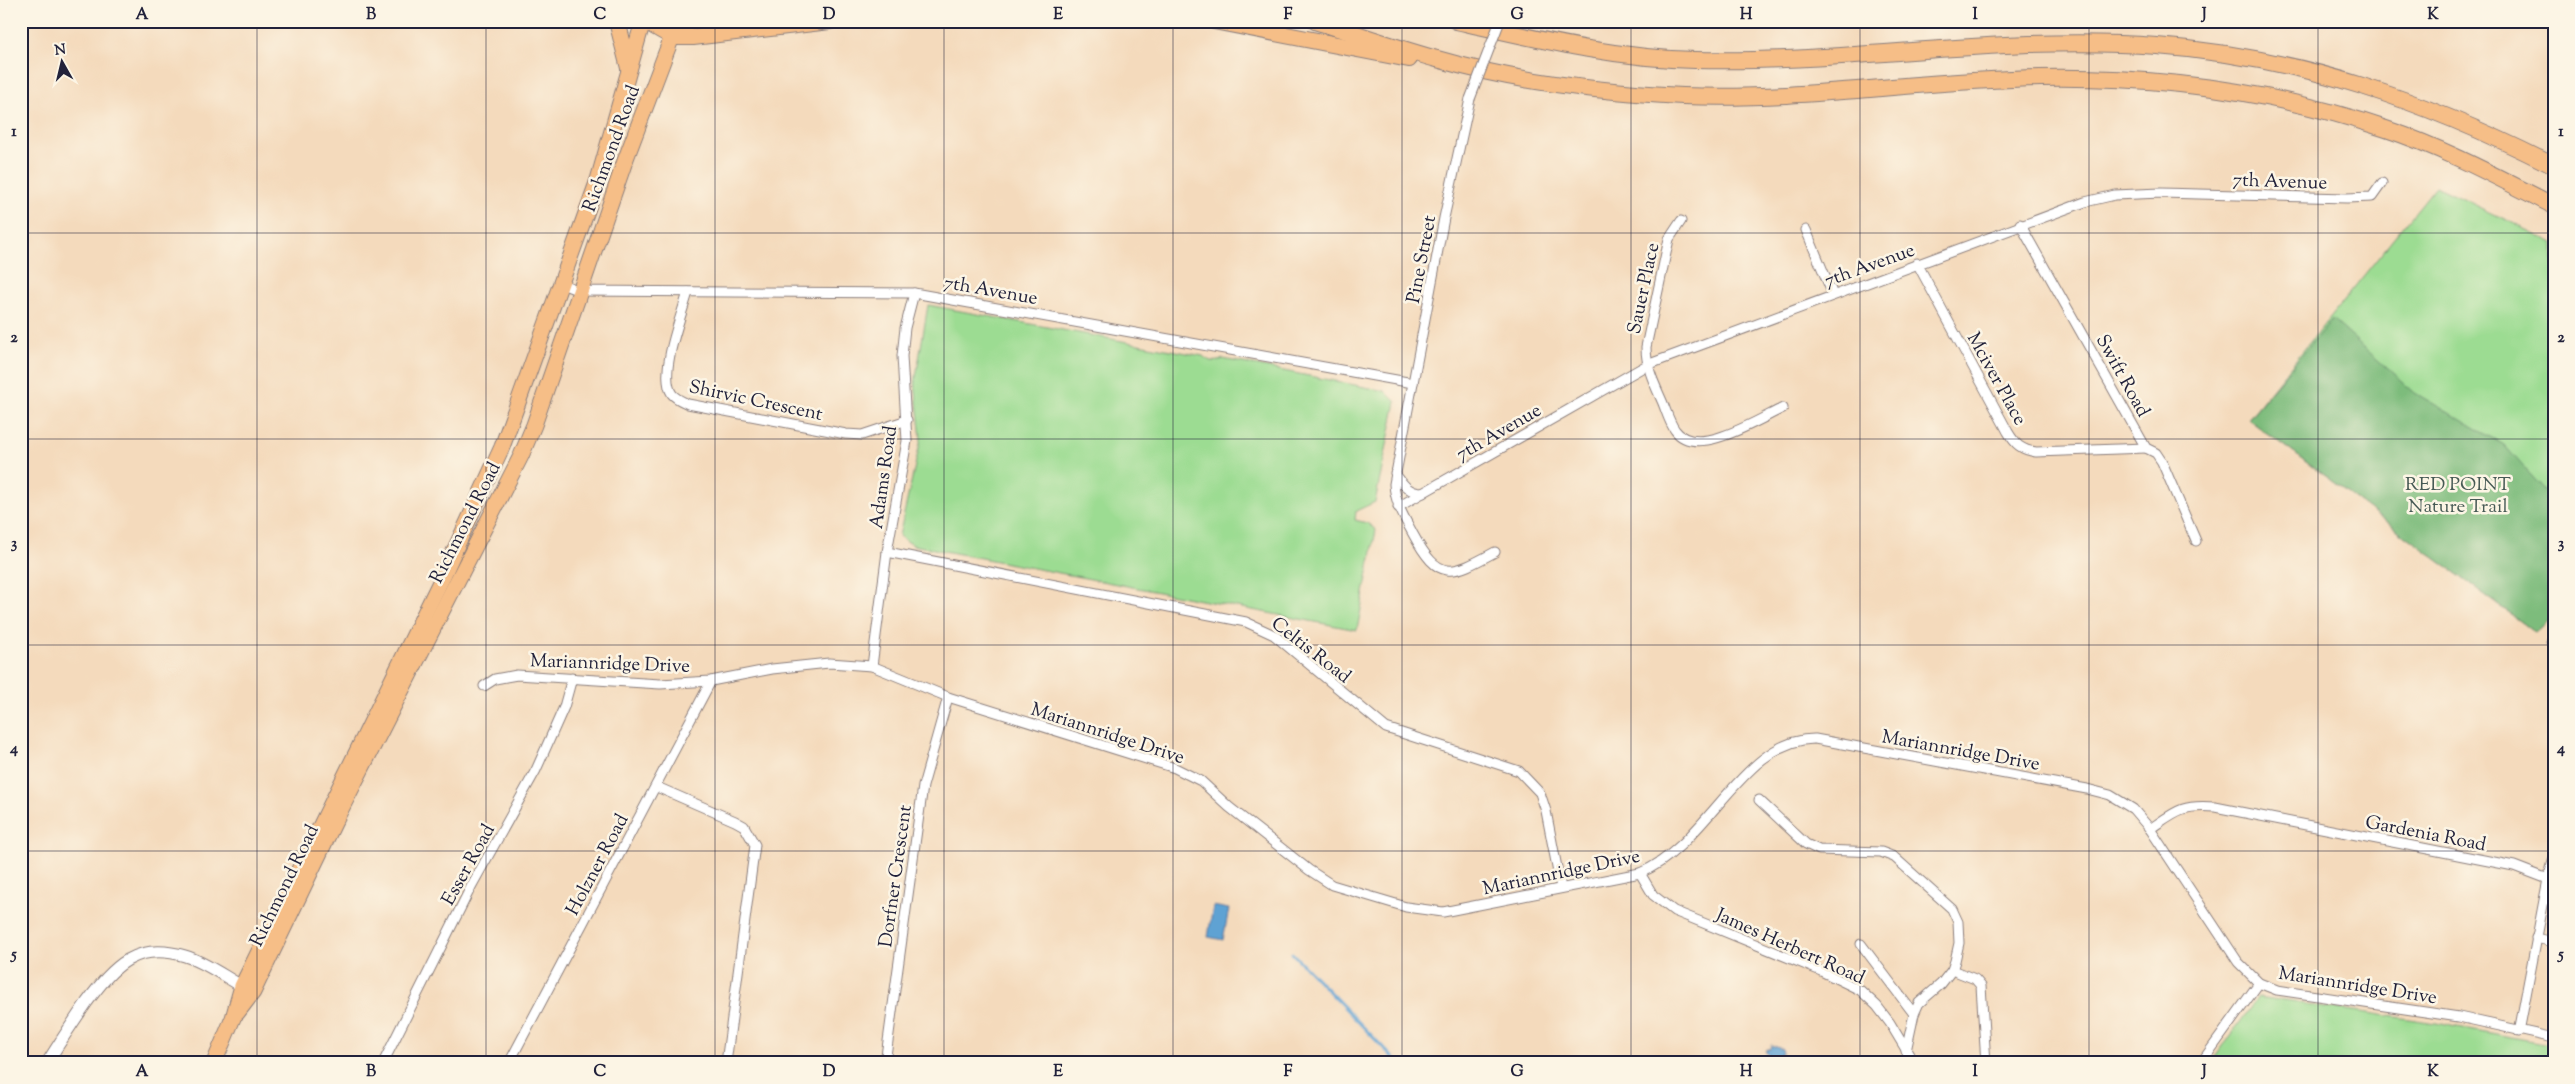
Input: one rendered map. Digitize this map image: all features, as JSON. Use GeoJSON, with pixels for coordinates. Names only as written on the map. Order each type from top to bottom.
{"type":"FeatureCollection","features":[{"type":"Feature","properties":{"kind":"highway"},"geometry":{"type":"LineString","coordinates":[[617,21],[629,68]]}},
{"type":"Feature","properties":{"kind":"highway"},"geometry":{"type":"LineString","coordinates":[[644,21],[675,29],[693,37],[830,21]]}},
{"type":"Feature","properties":{"kind":"highway","name":"Richmond Road"},"geometry":{"type":"LineString","coordinates":[[248,989],[502,447],[559,283],[598,180],[644,21]]}},
{"type":"Feature","properties":{"kind":"highway"},"geometry":{"type":"LineString","coordinates":[[1214,21],[1398,58],[1439,60]]}},
{"type":"Feature","properties":{"kind":"highway"},"geometry":{"type":"LineString","coordinates":[[1315,21],[1439,60],[1524,78],[1598,89],[1684,96],[1773,96],[2040,78],[2110,78],[2208,87],[2294,103],[2387,129],[2482,169],[2554,206]]}},
{"type":"Feature","properties":{"kind":"highway"},"geometry":{"type":"LineString","coordinates":[[1456,21],[1596,52],[1697,60],[1782,59],[2027,44],[2108,43],[2213,52],[2315,72],[2400,97],[2490,134],[2554,166]]}},
{"type":"Feature","properties":{"kind":"highway","name":"Richmond Road"},"geometry":{"type":"LineString","coordinates":[[214,1063],[233,1018],[521,456],[534,425],[580,291],[675,29]]}},
{"type":"Feature","properties":{"kind":"street","name":"Pine Street"},"geometry":{"type":"LineString","coordinates":[[1398,507],[1394,495],[1395,473],[1444,218],[1470,100],[1500,21]]}},
{"type":"Feature","properties":{"kind":"street"},"geometry":{"type":"LineString","coordinates":[[2548,21],[2554,25]]}},
{"type":"Feature","properties":{"kind":"street","name":"7th Avenue"},"geometry":{"type":"LineString","coordinates":[[1398,507],[1647,365],[2020,224],[2085,202],[2115,195],[2162,193],[2372,197],[2382,183]]}},
{"type":"Feature","properties":{"kind":"street","name":"Sauer Place"},"geometry":{"type":"LineString","coordinates":[[1647,365],[1646,347],[1668,238],[1681,221]]}},
{"type":"Feature","properties":{"kind":"street","name":"Swift Road"},"geometry":{"type":"LineString","coordinates":[[2020,224],[2146,448],[2156,454],[2162,462],[2196,541]]}},
{"type":"Feature","properties":{"kind":"street"},"geometry":{"type":"LineString","coordinates":[[1806,230],[1833,295]]}},
{"type":"Feature","properties":{"kind":"street","name":"Mciver Place"},"geometry":{"type":"LineString","coordinates":[[1917,264],[2014,442],[2024,450],[2036,452],[2146,448]]}},
{"type":"Feature","properties":{"kind":"street","name":"7th Avenue"},"geometry":{"type":"LineString","coordinates":[[559,283],[580,291],[914,292],[1413,383]]}},
{"type":"Feature","properties":{"kind":"street","name":"Shirvic Crescent"},"geometry":{"type":"LineString","coordinates":[[688,292],[668,369],[668,384],[672,394],[678,400],[688,404],[846,434],[862,435],[907,420]]}},
{"type":"Feature","properties":{"kind":"street","name":"Adams Road"},"geometry":{"type":"LineString","coordinates":[[872,666],[887,552],[907,441],[902,356],[905,328],[914,292]]}},
{"type":"Feature","properties":{"kind":"street"},"geometry":{"type":"LineString","coordinates":[[1647,365],[1672,426],[1684,438],[1705,441],[1730,434],[1783,408]]}},
{"type":"Feature","properties":{"kind":"street"},"geometry":{"type":"LineString","coordinates":[[1395,473],[1402,484],[1410,491],[1423,493]]}},
{"type":"Feature","properties":{"kind":"street"},"geometry":{"type":"LineString","coordinates":[[1398,507],[1422,551],[1432,564],[1437,567],[1456,570],[1468,567],[1495,552]]}},
{"type":"Feature","properties":{"kind":"street","name":"Celtis Road"},"geometry":{"type":"LineString","coordinates":[[887,552],[1246,622],[1262,628],[1274,635],[1386,728],[1519,771],[1540,793],[1546,811],[1561,888]]}},
{"type":"Feature","properties":{"kind":"street","name":"Mariannridge Drive"},"geometry":{"type":"LineString","coordinates":[[484,686],[506,676],[660,684],[711,681],[772,669],[828,663],[872,666],[948,697],[1175,768],[1201,781],[1229,807],[1320,878],[1350,891],[1406,908],[1436,912],[1640,873],[1665,860],[1688,841],[1760,759],[1774,749],[1800,739],[1815,739],[2110,795],[2133,810],[2150,829],[2238,962],[2259,983],[2277,990],[2459,1017],[2519,1032],[2554,1038]]}},
{"type":"Feature","properties":{"kind":"street","name":"Esser Road"},"geometry":{"type":"LineString","coordinates":[[383,1063],[472,885],[536,770],[564,707],[572,678]]}},
{"type":"Feature","properties":{"kind":"street","name":"Holzner Road"},"geometry":{"type":"LineString","coordinates":[[509,1063],[657,787],[711,681]]}},
{"type":"Feature","properties":{"kind":"street","name":"Dorfner Crescent"},"geometry":{"type":"LineString","coordinates":[[885,1063],[923,786],[948,697]]}},
{"type":"Feature","properties":{"kind":"street"},"geometry":{"type":"LineString","coordinates":[[657,787],[744,826],[754,845],[726,1063]]}},
{"type":"Feature","properties":{"kind":"street"},"geometry":{"type":"LineString","coordinates":[[1759,800],[1806,844],[1819,850],[1881,852],[1894,857],[1952,909],[1958,922],[1959,943],[1952,970],[1941,984],[1919,1003],[1914,1014],[1906,1051]]}},
{"type":"Feature","properties":{"kind":"street","name":"Gardenia Road"},"geometry":{"type":"LineString","coordinates":[[2150,829],[2175,812],[2188,806],[2215,807],[2514,866],[2548,879]]}},
{"type":"Feature","properties":{"kind":"street"},"geometry":{"type":"LineString","coordinates":[[2519,1032],[2536,938],[2554,858]]}},
{"type":"Feature","properties":{"kind":"street","name":"James Herbert Road"},"geometry":{"type":"LineString","coordinates":[[1640,873],[1653,895],[1674,911],[1821,971],[1860,990],[1878,1006],[1914,1063]]}},
{"type":"Feature","properties":{"kind":"street"},"geometry":{"type":"LineString","coordinates":[[2536,938],[2554,942]]}},
{"type":"Feature","properties":{"kind":"street"},"geometry":{"type":"LineString","coordinates":[[1861,944],[1914,1014]]}},
{"type":"Feature","properties":{"kind":"street"},"geometry":{"type":"LineString","coordinates":[[47,1063],[72,1024],[107,976],[119,965],[136,956],[156,952],[186,956],[248,989]]}},
{"type":"Feature","properties":{"kind":"street"},"geometry":{"type":"LineString","coordinates":[[1952,970],[1975,980],[1981,986],[1986,1063]]}},
{"type":"Feature","properties":{"kind":"street"},"geometry":{"type":"LineString","coordinates":[[2201,1063],[2259,983]]}},
{"type":"Feature","properties":{"kind":"green space"},"geometry":{"type":"Polygon","coordinates":[[[2436,186],[2554,243],[2554,614],[2535,632],[2248,419],[2436,186]]]}},
{"type":"Feature","properties":{"kind":"green space"},"geometry":{"type":"Polygon","coordinates":[[[928,305],[1203,356],[1213,361],[1223,359],[1385,391],[1396,402],[1375,502],[1356,511],[1355,520],[1367,523],[1376,530],[1357,630],[913,545],[899,536],[921,439],[915,383],[928,305]]]}},
{"type":"Feature","properties":{"kind":"green space","name":"RED POINT Nature Trail"},"geometry":{"type":"Polygon","coordinates":[[[2332,319],[2415,393],[2504,445],[2545,491],[2554,491],[2554,615],[2535,632],[2248,419],[2332,319]]]}},
{"type":"Feature","properties":{"kind":"green space"},"geometry":{"type":"Polygon","coordinates":[[[2258,997],[2436,1023],[2554,1045],[2554,1063],[2211,1063],[2258,997]]]}},
{"type":"Feature","properties":{"kind":"water"},"geometry":{"type":"Polygon","coordinates":[[[1213,906],[1229,909],[1223,940],[1208,937],[1213,906]]]}},
{"type":"Feature","properties":{"kind":"water"},"geometry":{"type":"Polygon","coordinates":[[[1771,1045],[1782,1049],[1783,1053],[1779,1056],[1769,1056],[1765,1051],[1770,1049],[1771,1045]]]}},
{"type":"Feature","properties":{"kind":"waterway"},"geometry":{"type":"LineString","coordinates":[[1292,953],[1398,1063]]}}]}
